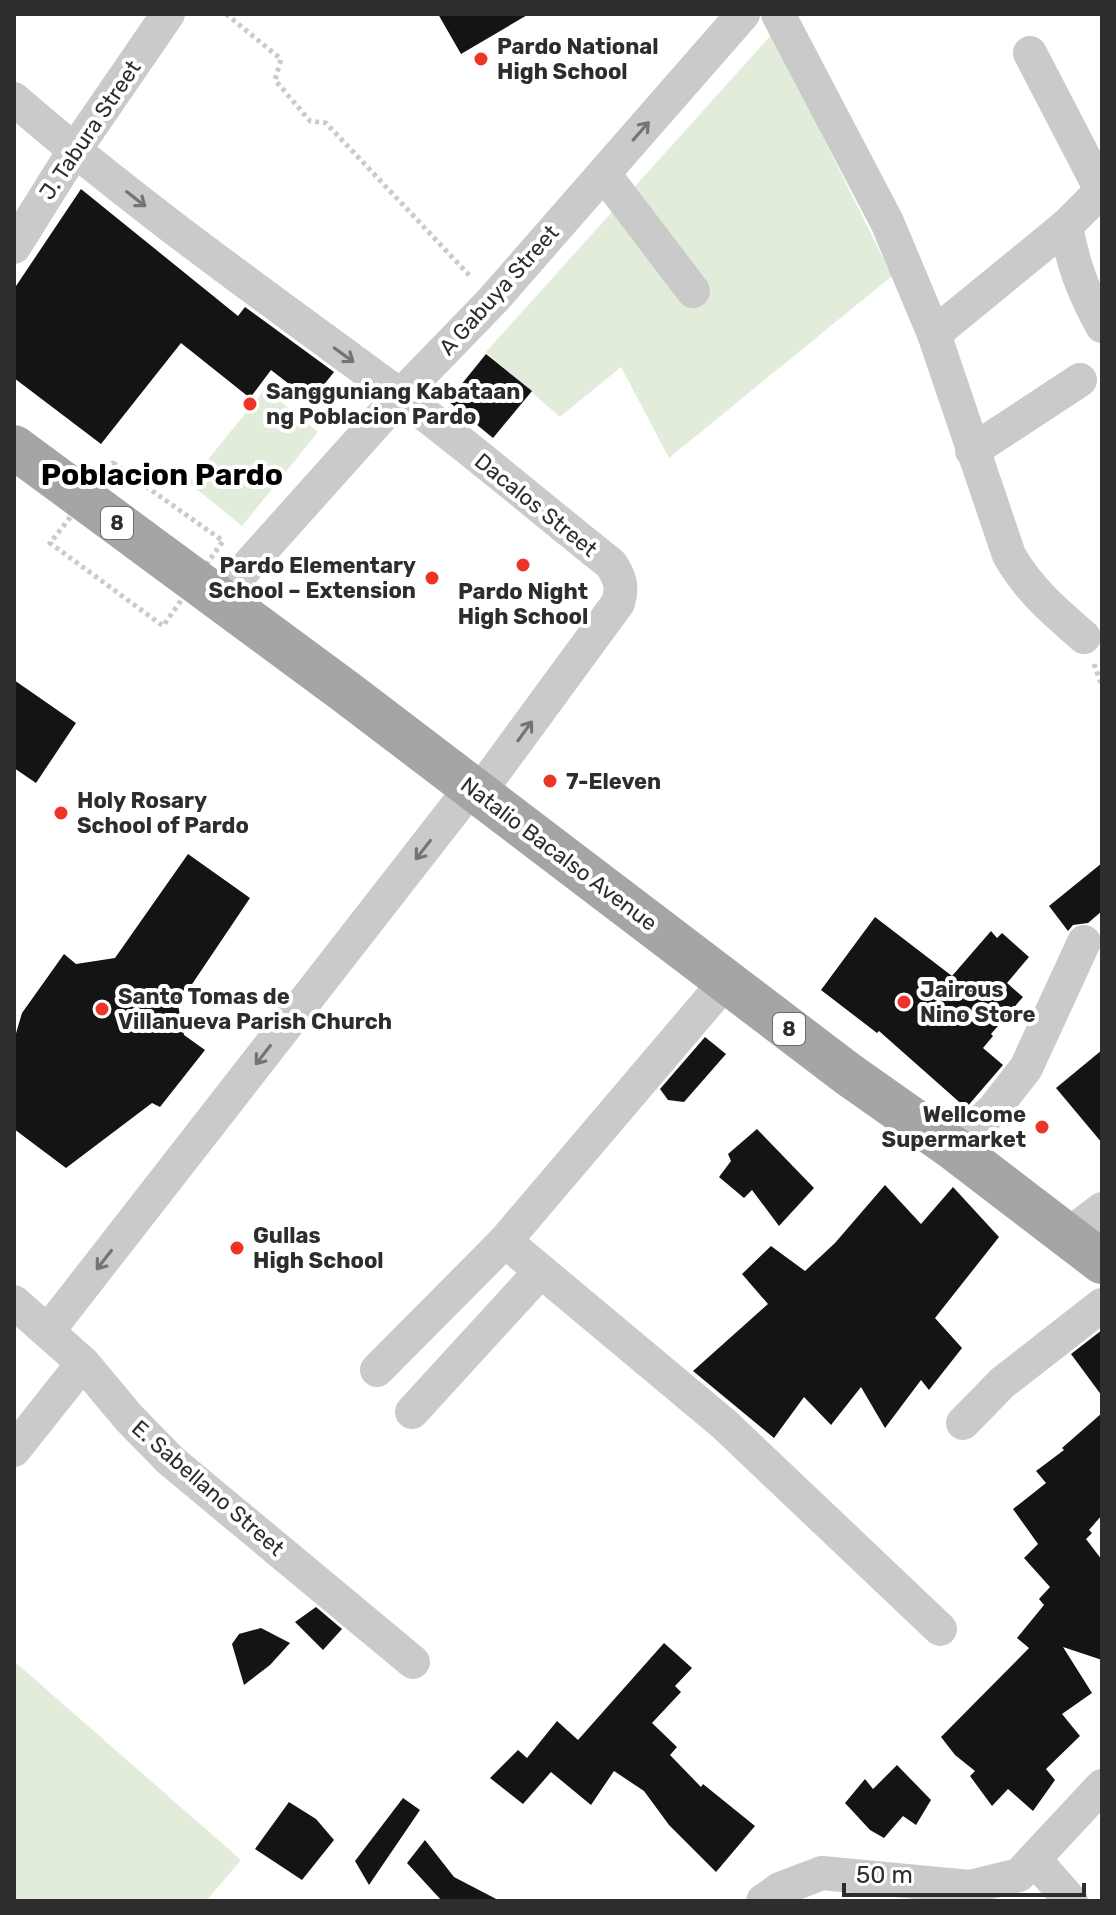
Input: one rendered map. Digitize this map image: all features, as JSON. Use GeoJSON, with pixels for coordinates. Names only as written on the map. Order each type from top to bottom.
{"type":"FeatureCollection","features":[{"type":"Feature","properties":{"kind":"main road","name":"Natalio Bacalso Avenue"},"geometry":{"type":"LineString","coordinates":[[14,447],[219,598],[848,1074],[953,1148],[1085,1222],[1102,1262]]}},
{"type":"Feature","properties":{"kind":"street","name":"J. Tabura Street"},"geometry":{"type":"LineString","coordinates":[[14,247],[74,151],[168,14]]}},
{"type":"Feature","properties":{"kind":"street","name":"A Gabuya Street"},"geometry":{"type":"LineString","coordinates":[[219,598],[400,396],[493,300],[743,14]]}},
{"type":"Feature","properties":{"kind":"street"},"geometry":{"type":"LineString","coordinates":[[778,14],[887,222],[934,334],[1009,555],[1020,576],[1040,599],[1084,637]]}},
{"type":"Feature","properties":{"kind":"street"},"geometry":{"type":"LineString","coordinates":[[934,334],[1066,226],[1102,190],[1030,53]]}},
{"type":"Feature","properties":{"kind":"street","name":"Dacalos Street"},"geometry":{"type":"LineString","coordinates":[[14,99],[74,151],[266,299],[400,396],[611,564],[620,578],[622,592],[618,603],[475,791]]}},
{"type":"Feature","properties":{"kind":"street"},"geometry":{"type":"LineString","coordinates":[[604,174],[693,291]]}},
{"type":"Feature","properties":{"kind":"street"},"geometry":{"type":"LineString","coordinates":[[1066,226],[1078,278],[1102,326]]}},
{"type":"Feature","properties":{"kind":"street"},"geometry":{"type":"LineString","coordinates":[[972,451],[1080,380]]}},
{"type":"Feature","properties":{"kind":"street"},"geometry":{"type":"LineString","coordinates":[[48,1331],[475,791]]}},
{"type":"Feature","properties":{"kind":"street"},"geometry":{"type":"LineString","coordinates":[[953,1148],[994,1109],[1026,1068],[1084,942]]}},
{"type":"Feature","properties":{"kind":"street"},"geometry":{"type":"LineString","coordinates":[[377,1370],[505,1241],[726,981]]}},
{"type":"Feature","properties":{"kind":"street"},"geometry":{"type":"LineString","coordinates":[[505,1241],[724,1424],[940,1629]]}},
{"type":"Feature","properties":{"kind":"street"},"geometry":{"type":"LineString","coordinates":[[412,1412],[541,1271]]}},
{"type":"Feature","properties":{"kind":"street","name":"E. Sabellano Street"},"geometry":{"type":"LineString","coordinates":[[14,1302],[83,1363],[129,1418],[170,1460],[413,1662]]}},
{"type":"Feature","properties":{"kind":"street"},"geometry":{"type":"LineString","coordinates":[[963,1423],[1002,1383],[1102,1305]]}},
{"type":"Feature","properties":{"kind":"street"},"geometry":{"type":"LineString","coordinates":[[14,1450],[83,1363]]}},
{"type":"Feature","properties":{"kind":"street"},"geometry":{"type":"LineString","coordinates":[[763,1901],[780,1889],[822,1873],[970,1887],[1019,1875],[1102,1786]]}},
{"type":"Feature","properties":{"kind":"street"},"geometry":{"type":"LineString","coordinates":[[1035,1860],[1071,1901]]}},
{"type":"Feature","properties":{"kind":"path"},"geometry":{"type":"LineString","coordinates":[[226,14],[281,59],[275,80],[310,121],[326,123],[493,300]]}},
{"type":"Feature","properties":{"kind":"path"},"geometry":{"type":"LineString","coordinates":[[113,463],[223,541]]}},
{"type":"Feature","properties":{"kind":"path"},"geometry":{"type":"LineString","coordinates":[[50,543],[163,626]]}},
{"type":"Feature","properties":{"kind":"green space"},"geometry":{"type":"Polygon","coordinates":[[[772,34],[892,276],[669,458],[621,367],[560,417],[486,352],[772,34]]]}},
{"type":"Feature","properties":{"kind":"green space"},"geometry":{"type":"Polygon","coordinates":[[[265,389],[318,432],[242,526],[189,483],[265,389]]]}},
{"type":"Feature","properties":{"kind":"green space"},"geometry":{"type":"Polygon","coordinates":[[[15,1662],[241,1860],[206,1901],[14,1901],[15,1662]]]}},
{"type":"Feature","properties":{"kind":"building"},"geometry":{"type":"Polygon","coordinates":[[[438,14],[529,14],[461,54],[438,14]]]}},
{"type":"Feature","properties":{"kind":"building"},"geometry":{"type":"Polygon","coordinates":[[[81,189],[238,316],[245,307],[334,372],[311,401],[271,370],[250,398],[181,343],[101,444],[14,378],[14,289],[81,189]]]}},
{"type":"Feature","properties":{"kind":"building"},"geometry":{"type":"Polygon","coordinates":[[[486,354],[532,391],[493,438],[448,401],[486,354]]]}},
{"type":"Feature","properties":{"kind":"building"},"geometry":{"type":"Polygon","coordinates":[[[14,680],[76,723],[36,783],[14,768],[14,680]]]}},
{"type":"Feature","properties":{"kind":"building","name":"Santo Tomas de Villanueva Parish Church"},"geometry":{"type":"Polygon","coordinates":[[[188,854],[250,898],[178,1005],[184,1035],[205,1050],[160,1107],[152,1103],[66,1168],[14,1129],[14,1040],[22,1013],[64,954],[76,964],[115,958],[188,854]]]}},
{"type":"Feature","properties":{"kind":"building"},"geometry":{"type":"Polygon","coordinates":[[[1102,863],[1102,911],[1088,923],[1073,925],[1068,931],[1049,906],[1102,863]]]}},
{"type":"Feature","properties":{"kind":"building"},"geometry":{"type":"Polygon","coordinates":[[[875,917],[952,976],[991,931],[997,938],[1002,933],[1029,957],[1007,983],[1023,997],[983,1048],[1003,1065],[966,1108],[879,1031],[877,1033],[821,990],[875,917]]]}},
{"type":"Feature","properties":{"kind":"building"},"geometry":{"type":"Polygon","coordinates":[[[705,1037],[726,1054],[684,1102],[668,1100],[660,1089],[705,1037]]]}},
{"type":"Feature","properties":{"kind":"building"},"geometry":{"type":"Polygon","coordinates":[[[1102,1050],[1102,1143],[1056,1088],[1102,1050]]]}},
{"type":"Feature","properties":{"kind":"building"},"geometry":{"type":"Polygon","coordinates":[[[757,1129],[814,1188],[779,1226],[752,1190],[744,1198],[719,1177],[731,1161],[728,1154],[757,1129]]]}},
{"type":"Feature","properties":{"kind":"building"},"geometry":{"type":"Polygon","coordinates":[[[885,1185],[921,1224],[953,1187],[999,1237],[935,1318],[962,1348],[929,1390],[921,1380],[885,1428],[861,1387],[831,1425],[804,1397],[774,1438],[693,1371],[768,1304],[742,1274],[771,1246],[805,1271],[835,1243],[885,1185]]]}},
{"type":"Feature","properties":{"kind":"building"},"geometry":{"type":"Polygon","coordinates":[[[1102,1330],[1102,1396],[1071,1354],[1102,1330]]]}},
{"type":"Feature","properties":{"kind":"building"},"geometry":{"type":"Polygon","coordinates":[[[1102,1413],[1102,1515],[1089,1530],[1092,1533],[1086,1539],[1102,1560],[1102,1660],[1063,1647],[1092,1693],[1062,1714],[1080,1736],[1046,1769],[1055,1780],[1033,1811],[1008,1789],[992,1806],[970,1776],[975,1771],[955,1755],[941,1737],[1029,1648],[1017,1638],[1044,1605],[1039,1599],[1050,1587],[1024,1558],[1038,1544],[1013,1509],[1046,1483],[1036,1471],[1064,1450],[1062,1448],[1102,1413]]]}},
{"type":"Feature","properties":{"kind":"building"},"geometry":{"type":"Polygon","coordinates":[[[316,1607],[342,1629],[323,1650],[295,1622],[316,1607]]]}},
{"type":"Feature","properties":{"kind":"building"},"geometry":{"type":"Polygon","coordinates":[[[261,1628],[290,1643],[270,1665],[244,1685],[232,1644],[239,1634],[261,1628]]]}},
{"type":"Feature","properties":{"kind":"building"},"geometry":{"type":"Polygon","coordinates":[[[664,1643],[692,1668],[675,1686],[681,1692],[652,1723],[677,1747],[670,1755],[701,1787],[703,1784],[755,1826],[716,1872],[669,1825],[644,1791],[614,1771],[591,1805],[551,1772],[523,1804],[490,1778],[518,1750],[527,1758],[557,1721],[578,1740],[664,1643]]]}},
{"type":"Feature","properties":{"kind":"building"},"geometry":{"type":"Polygon","coordinates":[[[897,1765],[931,1800],[916,1825],[903,1816],[884,1838],[870,1830],[845,1803],[865,1779],[873,1789],[897,1765]]]}},
{"type":"Feature","properties":{"kind":"building"},"geometry":{"type":"Polygon","coordinates":[[[403,1798],[420,1810],[369,1885],[355,1861],[403,1798]]]}},
{"type":"Feature","properties":{"kind":"building"},"geometry":{"type":"Polygon","coordinates":[[[289,1802],[316,1819],[334,1840],[302,1880],[255,1849],[289,1802]]]}},
{"type":"Feature","properties":{"kind":"building"},"geometry":{"type":"Polygon","coordinates":[[[425,1840],[454,1877],[500,1901],[442,1901],[407,1863],[425,1840]]]}},
{"type":"Feature","properties":{"kind":"place","name":"Pardo National High School"},"geometry":{"type":"Point","coordinates":[481,59]}},
{"type":"Feature","properties":{"kind":"place","name":"Sangguniang Kabataan ng Poblacion Pardo"},"geometry":{"type":"Point","coordinates":[250,404]}},
{"type":"Feature","properties":{"kind":"place","name":"Pardo Night High School"},"geometry":{"type":"Point","coordinates":[523,565]}},
{"type":"Feature","properties":{"kind":"place","name":"Pardo Elementary School – Extension"},"geometry":{"type":"Point","coordinates":[432,578]}},
{"type":"Feature","properties":{"kind":"place","name":"7-Eleven"},"geometry":{"type":"Point","coordinates":[550,781]}},
{"type":"Feature","properties":{"kind":"place","name":"Holy Rosary School of Pardo"},"geometry":{"type":"Point","coordinates":[61,813]}},
{"type":"Feature","properties":{"kind":"place","name":"Jairous Nino Store"},"geometry":{"type":"Point","coordinates":[904,1002]}},
{"type":"Feature","properties":{"kind":"place","name":"Santo Tomas de Villanueva Parish Church"},"geometry":{"type":"Point","coordinates":[102,1009]}},
{"type":"Feature","properties":{"kind":"place","name":"Wellcome Supermarket"},"geometry":{"type":"Point","coordinates":[1042,1127]}},
{"type":"Feature","properties":{"kind":"place","name":"Gullas High School"},"geometry":{"type":"Point","coordinates":[237,1248]}},
{"type":"Feature","properties":{"kind":"district","name":"Poblacion Pardo"},"geometry":{"type":"Point","coordinates":[162,475]}}]}
